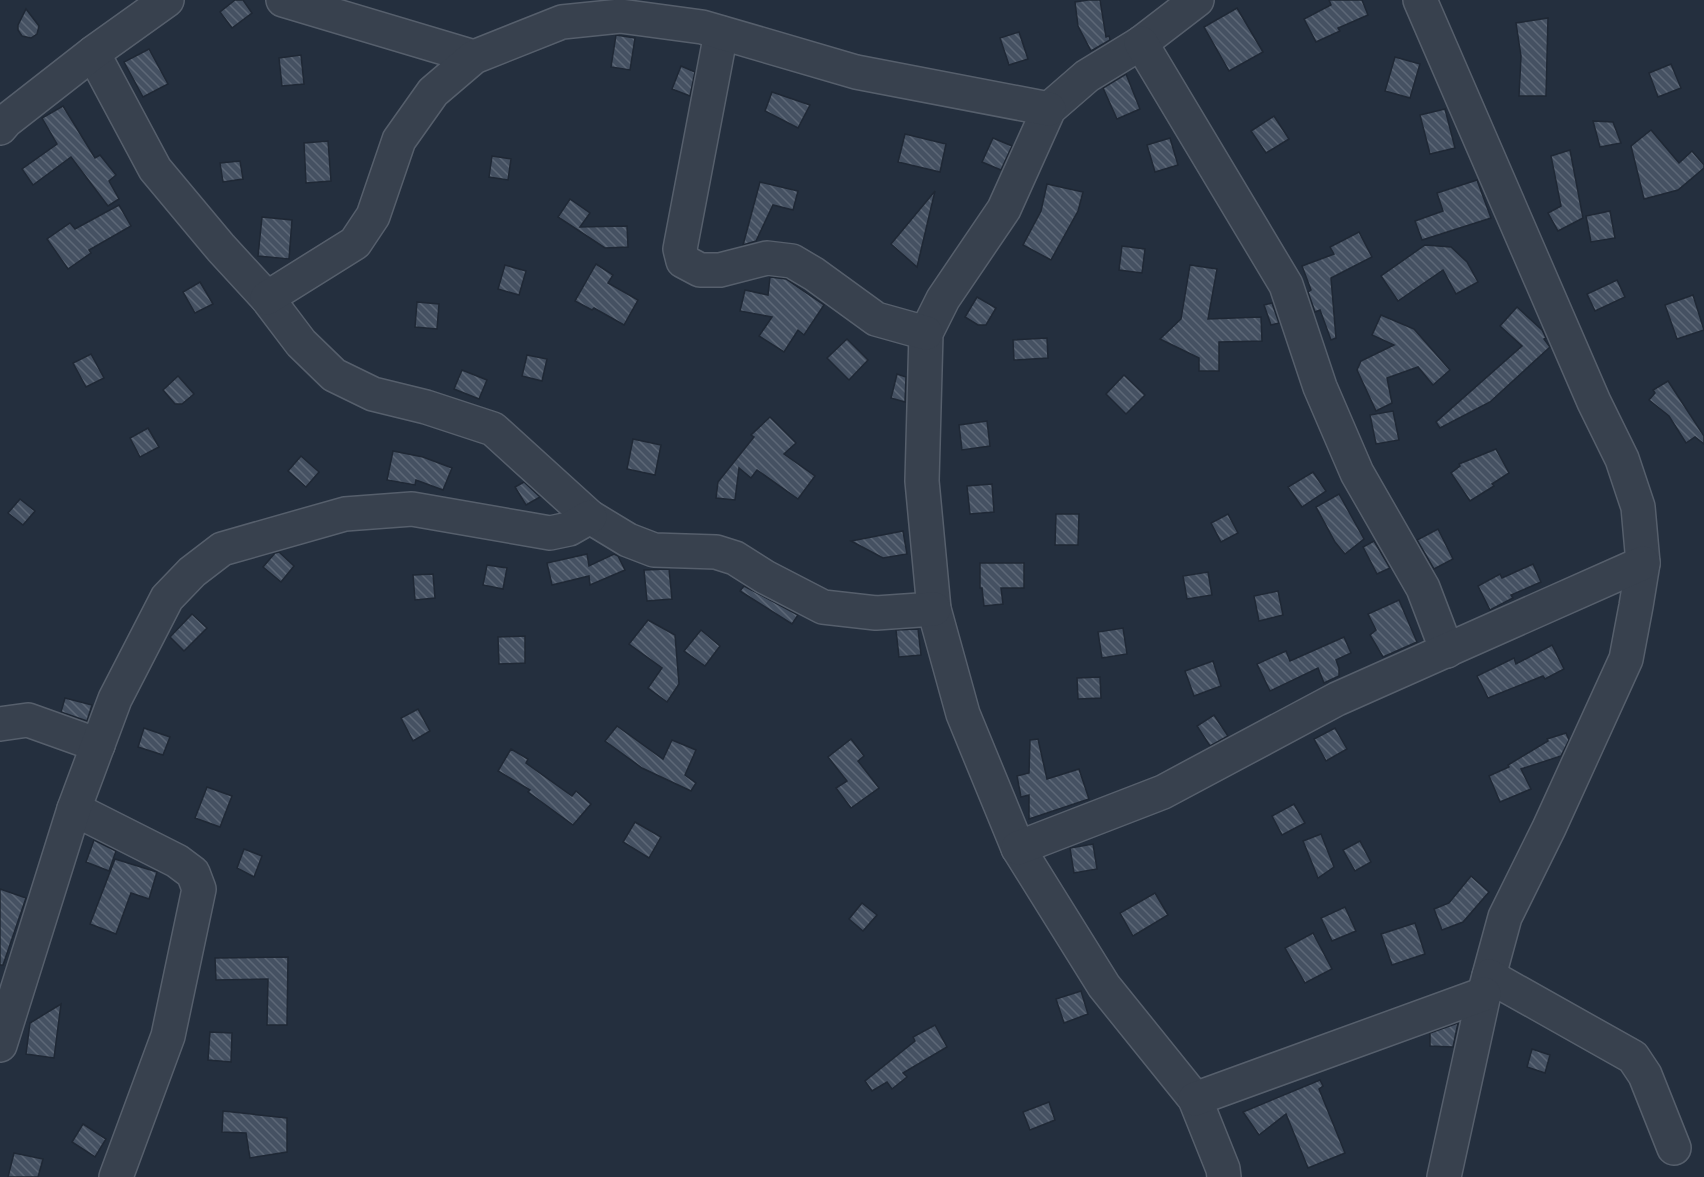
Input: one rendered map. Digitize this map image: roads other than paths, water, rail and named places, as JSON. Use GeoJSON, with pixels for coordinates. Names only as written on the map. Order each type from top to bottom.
{"type":"FeatureCollection","features":[{"type":"Feature","properties":{"kind":"street"},"geometry":{"type":"LineString","coordinates":[[0,128],[93,53],[167,0]]}},
{"type":"Feature","properties":{"kind":"street"},"geometry":{"type":"LineString","coordinates":[[283,0],[474,57]]}},
{"type":"Feature","properties":{"kind":"street"},"geometry":{"type":"LineString","coordinates":[[1197,0],[1142,43],[1087,76],[1049,109],[1004,209],[943,299],[927,333],[922,482],[934,609],[963,714],[1018,848],[1104,986],[1195,1099],[1223,1169],[1224,1177]]}},
{"type":"Feature","properties":{"kind":"street"},"geometry":{"type":"LineString","coordinates":[[1420,0],[1594,402],[1622,459],[1638,507],[1642,563],[1626,660],[1549,828],[1505,917],[1486,985],[1444,1177]]}},
{"type":"Feature","properties":{"kind":"street"},"geometry":{"type":"LineString","coordinates":[[267,298],[355,243],[373,216],[399,140],[433,92],[474,57],[562,22],[620,16],[708,20],[856,72],[1049,109]]}},
{"type":"Feature","properties":{"kind":"street"},"geometry":{"type":"LineString","coordinates":[[708,20],[680,249],[683,261],[700,270],[720,270],[767,258],[792,261],[814,274],[876,319],[927,333]]}},
{"type":"Feature","properties":{"kind":"street"},"geometry":{"type":"LineString","coordinates":[[1142,43],[1286,285],[1320,387],[1357,473],[1423,588],[1447,651]]}},
{"type":"Feature","properties":{"kind":"street"},"geometry":{"type":"LineString","coordinates":[[93,53],[155,169],[221,248],[267,298],[301,343],[334,375],[373,394],[426,407],[493,429],[590,517],[628,540],[654,550],[716,552],[735,558],[765,577],[823,607],[876,613],[934,609]]}},
{"type":"Feature","properties":{"kind":"street"},"geometry":{"type":"LineString","coordinates":[[0,1045],[74,809],[115,699],[167,598],[192,572],[222,549],[345,514],[412,508],[499,526],[550,533],[568,529],[590,517]]}},
{"type":"Feature","properties":{"kind":"street"},"geometry":{"type":"LineString","coordinates":[[1018,848],[1163,792],[1337,699],[1642,563]]}},
{"type":"Feature","properties":{"kind":"street"},"geometry":{"type":"LineString","coordinates":[[0,724],[28,720],[98,745]]}},
{"type":"Feature","properties":{"kind":"street"},"geometry":{"type":"LineString","coordinates":[[74,809],[177,861],[193,873],[199,889],[168,1036],[116,1177]]}},
{"type":"Feature","properties":{"kind":"street"},"geometry":{"type":"LineString","coordinates":[[1195,1099],[1486,985],[1557,1016],[1634,1057],[1645,1075],[1674,1148]]}}]}
